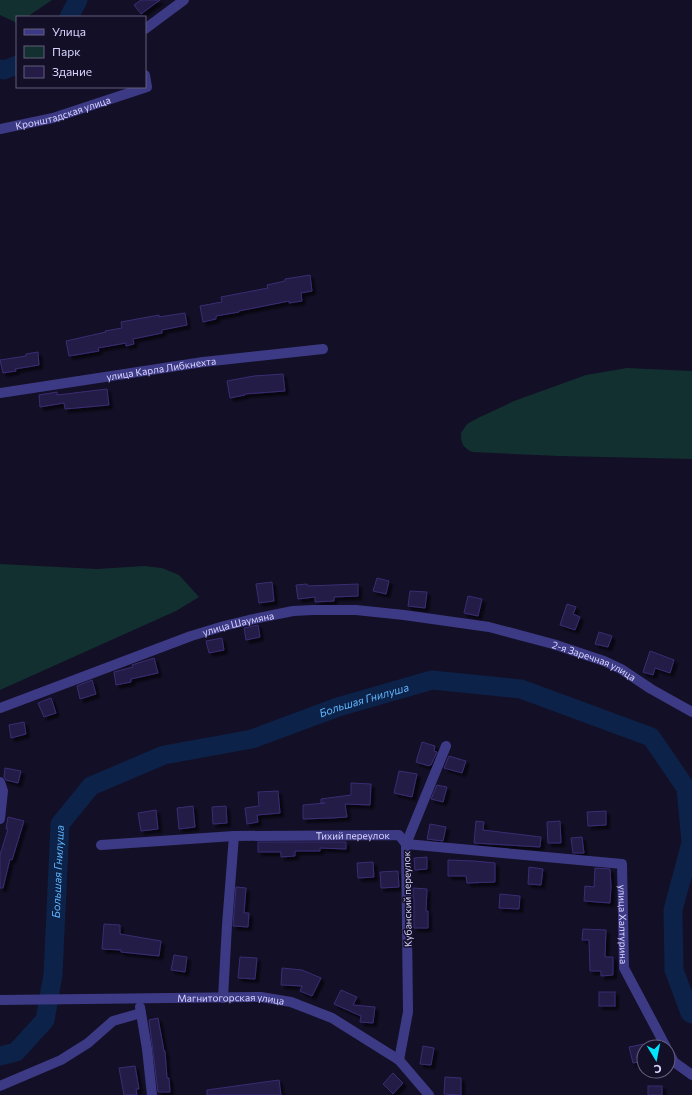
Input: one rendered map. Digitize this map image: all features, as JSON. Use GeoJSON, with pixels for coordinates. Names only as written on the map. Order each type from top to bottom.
{"type":"FeatureCollection","features":[{"type":"Feature","properties":{"kind":"street"},"geometry":{"type":"LineString","coordinates":[[146,28],[184,0]]}},
{"type":"Feature","properties":{"kind":"street","name":"Кронштадская улица"},"geometry":{"type":"LineString","coordinates":[[146,79],[148,87],[146,88]]}},
{"type":"Feature","properties":{"kind":"street","name":"Кронштадская улица"},"geometry":{"type":"LineString","coordinates":[[0,129],[53,118],[145,88]]}},
{"type":"Feature","properties":{"kind":"street","name":"улица Карла Либкнехта"},"geometry":{"type":"LineString","coordinates":[[0,392],[203,362],[322,349]]}},
{"type":"Feature","properties":{"kind":"street","name":"улица Шаумяна"},"geometry":{"type":"LineString","coordinates":[[0,708],[191,636],[224,626],[293,611],[356,610],[489,627]]}},
{"type":"Feature","properties":{"kind":"street","name":"2-я Заречная улица"},"geometry":{"type":"LineString","coordinates":[[489,627],[553,644],[604,661],[692,712]]}},
{"type":"Feature","properties":{"kind":"street","name":"Кубанский переулок"},"geometry":{"type":"LineString","coordinates":[[399,1060],[408,1012],[406,844],[446,746]]}},
{"type":"Feature","properties":{"kind":"street"},"geometry":{"type":"LineString","coordinates":[[0,782],[3,791],[0,819]]}},
{"type":"Feature","properties":{"kind":"street","name":"Тихий переулок"},"geometry":{"type":"LineString","coordinates":[[101,845],[234,836],[399,835],[406,844],[622,864]]}},
{"type":"Feature","properties":{"kind":"street"},"geometry":{"type":"LineString","coordinates":[[223,998],[226,925],[234,836]]}},
{"type":"Feature","properties":{"kind":"street","name":"улица Халтурина"},"geometry":{"type":"LineString","coordinates":[[622,864],[624,968],[662,1039]]}},
{"type":"Feature","properties":{"kind":"street","name":"Магнитогорская улица"},"geometry":{"type":"LineString","coordinates":[[4,1000],[261,997],[291,1002],[332,1018],[399,1060],[430,1095]]}},
{"type":"Feature","properties":{"kind":"street"},"geometry":{"type":"LineString","coordinates":[[139,999],[147,1049],[152,1095]]}},
{"type":"Feature","properties":{"kind":"street"},"geometry":{"type":"LineString","coordinates":[[0,1086],[61,1060],[88,1043],[113,1021],[141,1013]]}},
{"type":"Feature","properties":{"kind":"street"},"geometry":{"type":"LineString","coordinates":[[676,1063],[692,1075]]}},
{"type":"Feature","properties":{"kind":"green space"},"geometry":{"type":"Polygon","coordinates":[[[0,0],[52,0],[28,16],[16,16],[16,23],[0,15],[0,0]]]}},
{"type":"Feature","properties":{"kind":"green space"},"geometry":{"type":"Polygon","coordinates":[[[627,368],[692,371],[692,459],[559,456],[472,452],[463,444],[461,433],[467,424],[514,401],[586,375],[627,368]]]}},
{"type":"Feature","properties":{"kind":"green space"},"geometry":{"type":"Polygon","coordinates":[[[0,564],[97,569],[144,566],[162,568],[179,575],[199,597],[176,611],[0,690],[0,564]]]}},
{"type":"Feature","properties":{"kind":"building"},"geometry":{"type":"Polygon","coordinates":[[[141,0],[160,0],[141,14],[134,5],[141,0]]]}},
{"type":"Feature","properties":{"kind":"building"},"geometry":{"type":"Polygon","coordinates":[[[310,275],[312,291],[301,293],[302,301],[289,303],[289,301],[239,311],[216,316],[216,319],[203,322],[200,306],[222,302],[221,297],[268,288],[267,285],[285,281],[285,279],[310,275]]]}},
{"type":"Feature","properties":{"kind":"building"},"geometry":{"type":"Polygon","coordinates":[[[185,313],[187,325],[162,330],[162,333],[133,339],[134,344],[126,346],[126,343],[98,348],[99,351],[69,356],[66,341],[122,328],[121,322],[159,315],[159,317],[185,313]]]}},
{"type":"Feature","properties":{"kind":"building"},"geometry":{"type":"Polygon","coordinates":[[[38,352],[39,365],[15,369],[16,371],[3,373],[0,360],[26,356],[26,354],[38,352]]]}},
{"type":"Feature","properties":{"kind":"building"},"geometry":{"type":"Polygon","coordinates":[[[283,374],[285,391],[245,394],[230,398],[227,381],[254,376],[283,374]]]}},
{"type":"Feature","properties":{"kind":"building"},"geometry":{"type":"Polygon","coordinates":[[[107,389],[109,405],[65,409],[64,403],[40,407],[39,395],[57,392],[57,395],[107,389]]]}},
{"type":"Feature","properties":{"kind":"building"},"geometry":{"type":"Polygon","coordinates":[[[377,578],[389,581],[386,594],[373,591],[377,578]]]}},
{"type":"Feature","properties":{"kind":"building"},"geometry":{"type":"Polygon","coordinates":[[[272,582],[274,601],[259,603],[256,584],[272,582]]]}},
{"type":"Feature","properties":{"kind":"building"},"geometry":{"type":"Polygon","coordinates":[[[307,584],[308,586],[358,584],[358,596],[334,597],[334,601],[315,602],[315,597],[298,599],[296,585],[307,584]]]}},
{"type":"Feature","properties":{"kind":"building"},"geometry":{"type":"Polygon","coordinates":[[[410,591],[427,592],[425,608],[408,606],[410,591]]]}},
{"type":"Feature","properties":{"kind":"building"},"geometry":{"type":"Polygon","coordinates":[[[468,596],[482,599],[478,616],[464,613],[468,596]]]}},
{"type":"Feature","properties":{"kind":"building"},"geometry":{"type":"Polygon","coordinates":[[[567,604],[576,607],[573,614],[580,617],[575,630],[560,625],[567,604]]]}},
{"type":"Feature","properties":{"kind":"building"},"geometry":{"type":"Polygon","coordinates":[[[258,625],[260,637],[246,640],[244,628],[258,625]]]}},
{"type":"Feature","properties":{"kind":"building"},"geometry":{"type":"Polygon","coordinates":[[[599,632],[612,636],[608,647],[595,644],[599,632]]]}},
{"type":"Feature","properties":{"kind":"building"},"geometry":{"type":"Polygon","coordinates":[[[222,638],[224,650],[209,653],[206,641],[222,638]]]}},
{"type":"Feature","properties":{"kind":"building"},"geometry":{"type":"Polygon","coordinates":[[[650,651],[674,660],[670,673],[655,668],[653,675],[643,672],[650,651]]]}},
{"type":"Feature","properties":{"kind":"building"},"geometry":{"type":"Polygon","coordinates":[[[154,658],[158,673],[131,679],[131,682],[116,685],[114,672],[133,667],[132,665],[154,658]]]}},
{"type":"Feature","properties":{"kind":"building"},"geometry":{"type":"Polygon","coordinates":[[[92,680],[96,694],[80,699],[77,686],[92,680]]]}},
{"type":"Feature","properties":{"kind":"building"},"geometry":{"type":"Polygon","coordinates":[[[51,698],[56,713],[44,717],[38,703],[51,698]]]}},
{"type":"Feature","properties":{"kind":"building"},"geometry":{"type":"Polygon","coordinates":[[[24,722],[26,734],[11,738],[9,725],[24,722]]]}},
{"type":"Feature","properties":{"kind":"building"},"geometry":{"type":"Polygon","coordinates":[[[422,742],[435,746],[434,751],[437,752],[431,765],[429,766],[416,762],[422,742]]]}},
{"type":"Feature","properties":{"kind":"building"},"geometry":{"type":"Polygon","coordinates":[[[449,756],[466,761],[462,773],[444,768],[449,756]]]}},
{"type":"Feature","properties":{"kind":"building"},"geometry":{"type":"Polygon","coordinates":[[[5,768],[21,771],[18,783],[6,780],[4,777],[5,768]]]}},
{"type":"Feature","properties":{"kind":"building"},"geometry":{"type":"Polygon","coordinates":[[[399,771],[417,774],[412,797],[394,793],[399,771]]]}},
{"type":"Feature","properties":{"kind":"building"},"geometry":{"type":"Polygon","coordinates":[[[351,783],[371,784],[370,805],[345,804],[347,817],[303,819],[303,805],[325,803],[321,803],[321,799],[351,795],[351,783]]]}},
{"type":"Feature","properties":{"kind":"building"},"geometry":{"type":"Polygon","coordinates":[[[437,785],[447,787],[443,802],[431,799],[437,785]]]}},
{"type":"Feature","properties":{"kind":"building"},"geometry":{"type":"Polygon","coordinates":[[[278,791],[280,813],[257,815],[258,822],[247,824],[245,808],[259,806],[258,792],[278,791]]]}},
{"type":"Feature","properties":{"kind":"building"},"geometry":{"type":"Polygon","coordinates":[[[193,806],[195,827],[179,829],[177,808],[193,806]]]}},
{"type":"Feature","properties":{"kind":"building"},"geometry":{"type":"Polygon","coordinates":[[[226,806],[227,823],[213,824],[212,807],[226,806]]]}},
{"type":"Feature","properties":{"kind":"building"},"geometry":{"type":"Polygon","coordinates":[[[156,810],[158,829],[141,831],[138,813],[156,810]]]}},
{"type":"Feature","properties":{"kind":"building"},"geometry":{"type":"Polygon","coordinates":[[[606,811],[606,825],[588,826],[587,812],[606,811]]]}},
{"type":"Feature","properties":{"kind":"building"},"geometry":{"type":"Polygon","coordinates":[[[8,817],[24,821],[12,860],[10,859],[3,888],[0,888],[0,855],[8,829],[6,829],[8,817]]]}},
{"type":"Feature","properties":{"kind":"building"},"geometry":{"type":"Polygon","coordinates":[[[476,821],[484,822],[483,830],[541,837],[540,847],[474,843],[476,821]]]}},
{"type":"Feature","properties":{"kind":"building"},"geometry":{"type":"Polygon","coordinates":[[[560,821],[561,843],[548,843],[547,822],[560,821]]]}},
{"type":"Feature","properties":{"kind":"building"},"geometry":{"type":"Polygon","coordinates":[[[430,824],[446,827],[443,841],[427,839],[430,824]]]}},
{"type":"Feature","properties":{"kind":"building"},"geometry":{"type":"Polygon","coordinates":[[[582,837],[584,853],[573,853],[571,838],[582,837]]]}},
{"type":"Feature","properties":{"kind":"building"},"geometry":{"type":"Polygon","coordinates":[[[258,842],[346,842],[346,849],[320,848],[320,851],[295,851],[295,856],[281,857],[281,852],[258,852],[258,842]]]}},
{"type":"Feature","properties":{"kind":"building"},"geometry":{"type":"Polygon","coordinates":[[[427,857],[427,869],[415,870],[414,858],[427,857]]]}},
{"type":"Feature","properties":{"kind":"building"},"geometry":{"type":"Polygon","coordinates":[[[448,860],[495,863],[495,882],[467,883],[466,876],[448,876],[448,860]]]}},
{"type":"Feature","properties":{"kind":"building"},"geometry":{"type":"Polygon","coordinates":[[[373,862],[374,877],[358,878],[357,863],[373,862]]]}},
{"type":"Feature","properties":{"kind":"building"},"geometry":{"type":"Polygon","coordinates":[[[529,867],[543,869],[541,885],[528,884],[529,867]]]}},
{"type":"Feature","properties":{"kind":"building"},"geometry":{"type":"Polygon","coordinates":[[[595,868],[610,869],[610,903],[584,901],[585,886],[594,887],[595,868]]]}},
{"type":"Feature","properties":{"kind":"building"},"geometry":{"type":"Polygon","coordinates":[[[398,871],[399,887],[381,888],[380,872],[398,871]]]}},
{"type":"Feature","properties":{"kind":"building"},"geometry":{"type":"Polygon","coordinates":[[[236,887],[246,888],[244,913],[249,913],[248,927],[233,926],[236,887]]]}},
{"type":"Feature","properties":{"kind":"building"},"geometry":{"type":"Polygon","coordinates":[[[413,888],[427,889],[426,911],[428,911],[428,928],[414,928],[413,888]]]}},
{"type":"Feature","properties":{"kind":"building"},"geometry":{"type":"Polygon","coordinates":[[[500,894],[520,896],[519,909],[499,908],[500,894]]]}},
{"type":"Feature","properties":{"kind":"building"},"geometry":{"type":"Polygon","coordinates":[[[104,924],[120,925],[120,934],[161,941],[159,956],[121,952],[121,950],[102,949],[104,924]]]}},
{"type":"Feature","properties":{"kind":"building"},"geometry":{"type":"Polygon","coordinates":[[[583,929],[606,930],[605,957],[613,957],[613,975],[601,976],[601,971],[590,971],[589,940],[582,940],[583,929]]]}},
{"type":"Feature","properties":{"kind":"building"},"geometry":{"type":"Polygon","coordinates":[[[174,955],[187,957],[185,972],[171,970],[174,955]]]}},
{"type":"Feature","properties":{"kind":"building"},"geometry":{"type":"Polygon","coordinates":[[[240,957],[257,958],[255,979],[238,978],[240,957]]]}},
{"type":"Feature","properties":{"kind":"building"},"geometry":{"type":"Polygon","coordinates":[[[282,968],[302,970],[321,978],[312,996],[300,991],[302,986],[281,985],[282,968]]]}},
{"type":"Feature","properties":{"kind":"building"},"geometry":{"type":"Polygon","coordinates":[[[341,990],[357,997],[353,1005],[375,1007],[373,1023],[360,1022],[361,1016],[334,1004],[341,990]]]}},
{"type":"Feature","properties":{"kind":"building"},"geometry":{"type":"Polygon","coordinates":[[[599,992],[615,992],[615,1006],[599,1006],[599,992]]]}},
{"type":"Feature","properties":{"kind":"building"},"geometry":{"type":"Polygon","coordinates":[[[158,1018],[165,1051],[167,1078],[169,1078],[170,1092],[158,1092],[149,1020],[158,1018]]]}},
{"type":"Feature","properties":{"kind":"building"},"geometry":{"type":"Polygon","coordinates":[[[423,1046],[434,1048],[431,1065],[420,1064],[423,1046]]]}},
{"type":"Feature","properties":{"kind":"building"},"geometry":{"type":"Polygon","coordinates":[[[636,1046],[636,1062],[633,1063],[629,1047],[636,1046]]]}},
{"type":"Feature","properties":{"kind":"building"},"geometry":{"type":"Polygon","coordinates":[[[135,1066],[139,1089],[136,1089],[137,1095],[124,1095],[119,1068],[135,1066]]]}},
{"type":"Feature","properties":{"kind":"building"},"geometry":{"type":"Polygon","coordinates":[[[393,1073],[403,1083],[393,1094],[383,1084],[393,1073]]]}},
{"type":"Feature","properties":{"kind":"building"},"geometry":{"type":"Polygon","coordinates":[[[445,1077],[461,1078],[461,1095],[444,1094],[445,1077]]]}},
{"type":"Feature","properties":{"kind":"building"},"geometry":{"type":"Polygon","coordinates":[[[279,1080],[281,1095],[207,1095],[207,1090],[279,1080]]]}},
{"type":"Feature","properties":{"kind":"building"},"geometry":{"type":"Polygon","coordinates":[[[648,1086],[662,1086],[662,1095],[648,1095],[648,1086]]]}},
{"type":"Feature","properties":{"kind":"waterway"},"geometry":{"type":"LineString","coordinates":[[70,16],[78,0]]}},
{"type":"Feature","properties":{"kind":"waterway"},"geometry":{"type":"LineString","coordinates":[[0,69],[4,70],[16,65]]}},
{"type":"Feature","properties":{"kind":"waterway","name":"Большая Гнилуша"},"geometry":{"type":"LineString","coordinates":[[0,1056],[16,1052],[45,1020],[53,975],[60,824],[91,786],[164,755],[252,739],[338,707],[432,680],[521,689],[651,737],[686,788],[691,843],[673,910],[674,970],[690,1013],[692,1014]]}}]}
